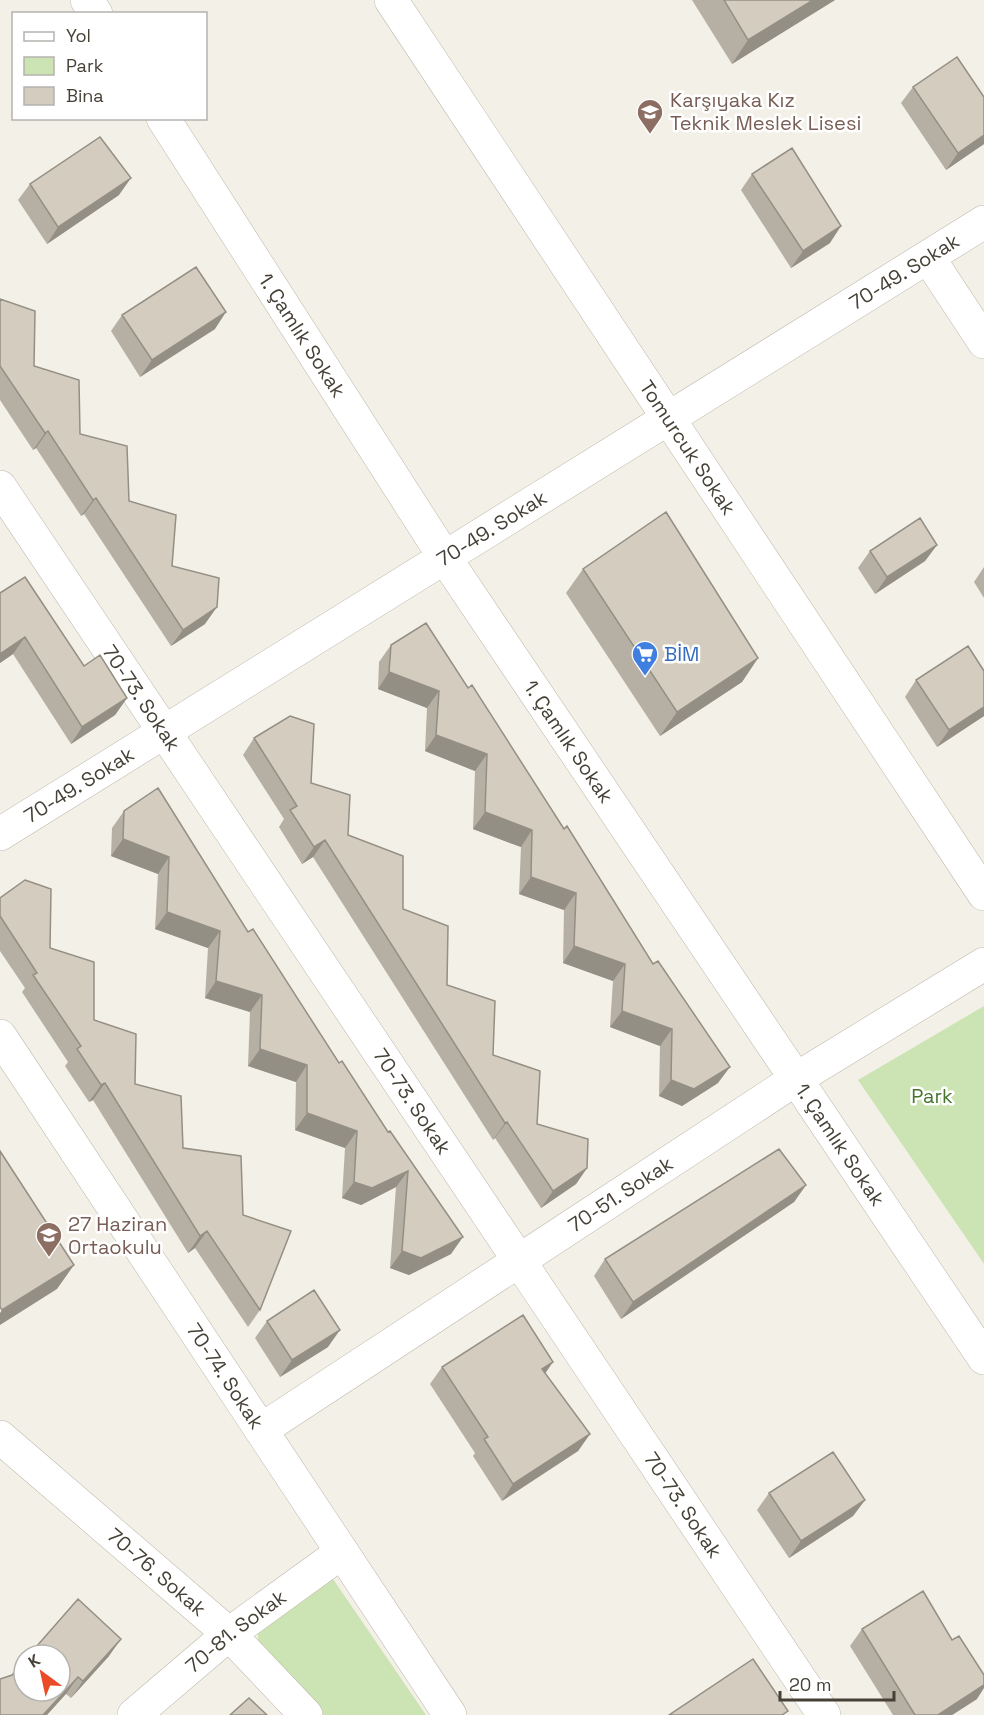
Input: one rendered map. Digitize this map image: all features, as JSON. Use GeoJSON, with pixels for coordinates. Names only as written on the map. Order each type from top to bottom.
{"type":"FeatureCollection","features":[{"type":"Feature","properties":{"kind":"street","name":"Tomurcuk Sokak"},"geometry":{"type":"LineString","coordinates":[[391,0],[984,894]]}},
{"type":"Feature","properties":{"kind":"street","name":"1. Çamlık Sokak"},"geometry":{"type":"LineString","coordinates":[[164,120],[445,558],[984,1359]]}},
{"type":"Feature","properties":{"kind":"street","name":"70-49. Sokak"},"geometry":{"type":"LineString","coordinates":[[0,834],[984,222]]}},
{"type":"Feature","properties":{"kind":"street"},"geometry":{"type":"LineString","coordinates":[[928,257],[984,342]]}},
{"type":"Feature","properties":{"kind":"street","name":"70-73. Sokak"},"geometry":{"type":"LineString","coordinates":[[0,487],[824,1715]]}},
{"type":"Feature","properties":{"kind":"street","name":"70-51. Sokak"},"geometry":{"type":"LineString","coordinates":[[261,1430],[796,1079],[984,964]]}},
{"type":"Feature","properties":{"kind":"street","name":"70-74. Sokak"},"geometry":{"type":"LineString","coordinates":[[0,1036],[450,1715]]}},
{"type":"Feature","properties":{"kind":"street","name":"70-76. Sokak"},"geometry":{"type":"LineString","coordinates":[[0,1437],[229,1634],[306,1715]]}},
{"type":"Feature","properties":{"kind":"street","name":"70-81. Sokak"},"geometry":{"type":"LineString","coordinates":[[134,1715],[229,1634],[342,1552]]}},
{"type":"Feature","properties":{"kind":"green space","name":"Park"},"geometry":{"type":"Polygon","coordinates":[[[984,1006],[984,1264],[858,1080],[984,1006]]]}},
{"type":"Feature","properties":{"kind":"green space"},"geometry":{"type":"Polygon","coordinates":[[[333,1579],[426,1715],[318,1715],[258,1649],[258,1633],[333,1579]]]}},
{"type":"Feature","properties":{"kind":"building"},"geometry":{"type":"Polygon","coordinates":[[[724,0],[813,0],[748,40],[724,0]]]}},
{"type":"Feature","properties":{"kind":"building"},"geometry":{"type":"Polygon","coordinates":[[[957,57],[984,97],[984,135],[958,153],[913,87],[957,57]]]}},
{"type":"Feature","properties":{"kind":"building"},"geometry":{"type":"Polygon","coordinates":[[[100,137],[131,178],[58,227],[30,184],[100,137]]]}},
{"type":"Feature","properties":{"kind":"building"},"geometry":{"type":"Polygon","coordinates":[[[792,148],[841,226],[803,251],[752,174],[792,148]]]}},
{"type":"Feature","properties":{"kind":"building"},"geometry":{"type":"Polygon","coordinates":[[[196,267],[226,312],[152,360],[122,315],[196,267]]]}},
{"type":"Feature","properties":{"kind":"building"},"geometry":{"type":"Polygon","coordinates":[[[0,299],[35,311],[34,366],[79,380],[80,434],[127,446],[129,501],[176,515],[172,566],[219,578],[217,607],[183,630],[96,498],[93,500],[48,431],[45,433],[0,366],[0,299]]]}},
{"type":"Feature","properties":{"kind":"building"},"geometry":{"type":"Polygon","coordinates":[[[666,512],[758,658],[677,712],[583,569],[666,512]]]}},
{"type":"Feature","properties":{"kind":"building"},"geometry":{"type":"Polygon","coordinates":[[[920,518],[937,545],[887,577],[870,551],[920,518]]]}},
{"type":"Feature","properties":{"kind":"building"},"geometry":{"type":"Polygon","coordinates":[[[25,577],[84,666],[100,655],[127,698],[82,727],[25,637],[0,654],[0,593],[25,577]]]}},
{"type":"Feature","properties":{"kind":"building"},"geometry":{"type":"Polygon","coordinates":[[[426,623],[468,688],[472,685],[564,829],[567,826],[653,964],[658,961],[730,1067],[694,1089],[671,1080],[672,1029],[622,1011],[625,964],[574,946],[576,893],[531,877],[532,830],[485,812],[487,754],[436,735],[439,691],[389,672],[391,645],[426,623]]]}},
{"type":"Feature","properties":{"kind":"building"},"geometry":{"type":"Polygon","coordinates":[[[968,646],[984,671],[984,707],[949,730],[916,680],[968,646]]]}},
{"type":"Feature","properties":{"kind":"building"},"geometry":{"type":"Polygon","coordinates":[[[290,716],[314,724],[311,783],[350,795],[348,835],[403,856],[403,909],[448,926],[447,985],[495,1001],[493,1055],[540,1071],[537,1124],[588,1139],[587,1168],[553,1191],[507,1122],[505,1123],[325,840],[314,847],[290,810],[297,806],[254,738],[290,716]]]}},
{"type":"Feature","properties":{"kind":"building"},"geometry":{"type":"Polygon","coordinates":[[[158,788],[248,932],[253,929],[339,1063],[342,1061],[388,1132],[390,1131],[463,1237],[421,1258],[402,1251],[408,1171],[372,1188],[354,1182],[357,1131],[307,1113],[307,1065],[260,1049],[262,995],[216,981],[220,931],[167,912],[169,857],[123,839],[124,811],[158,788]]]}},
{"type":"Feature","properties":{"kind":"building"},"geometry":{"type":"Polygon","coordinates":[[[25,880],[51,889],[50,948],[94,962],[94,1020],[136,1034],[135,1084],[181,1096],[183,1148],[241,1156],[243,1215],[291,1231],[260,1310],[207,1231],[200,1236],[105,1083],[101,1085],[77,1049],[81,1046],[33,975],[37,973],[0,916],[0,898],[25,880]]]}},
{"type":"Feature","properties":{"kind":"building"},"geometry":{"type":"Polygon","coordinates":[[[779,1149],[806,1185],[633,1302],[605,1259],[779,1149]]]}},
{"type":"Feature","properties":{"kind":"building"},"geometry":{"type":"Polygon","coordinates":[[[0,1151],[74,1265],[2,1310],[0,1307],[0,1151]]]}},
{"type":"Feature","properties":{"kind":"building"},"geometry":{"type":"Polygon","coordinates":[[[314,1290],[340,1330],[292,1360],[267,1321],[314,1290]]]}},
{"type":"Feature","properties":{"kind":"building"},"geometry":{"type":"Polygon","coordinates":[[[523,1315],[553,1362],[542,1369],[590,1434],[513,1484],[484,1439],[488,1437],[442,1367],[523,1315]]]}},
{"type":"Feature","properties":{"kind":"building"},"geometry":{"type":"Polygon","coordinates":[[[833,1452],[865,1500],[801,1541],[769,1493],[833,1452]]]}},
{"type":"Feature","properties":{"kind":"building"},"geometry":{"type":"Polygon","coordinates":[[[923,1591],[952,1640],[959,1636],[984,1675],[984,1685],[938,1715],[915,1715],[862,1629],[923,1591]]]}},
{"type":"Feature","properties":{"kind":"building"},"geometry":{"type":"Polygon","coordinates":[[[78,1599],[121,1639],[83,1681],[78,1677],[72,1684],[72,1643],[40,1643],[78,1599]]]}},
{"type":"Feature","properties":{"kind":"building"},"geometry":{"type":"Polygon","coordinates":[[[753,1659],[788,1711],[782,1715],[669,1715],[753,1659]]]}},
{"type":"Feature","properties":{"kind":"building"},"geometry":{"type":"Polygon","coordinates":[[[12,1675],[12,1703],[54,1703],[43,1715],[0,1715],[0,1679],[12,1675]]]}},
{"type":"Feature","properties":{"kind":"building"},"geometry":{"type":"Polygon","coordinates":[[[249,1698],[267,1715],[230,1715],[249,1698]]]}},
{"type":"Feature","properties":{"kind":"place","name":"Karşıyaka Kız Teknik Meslek Lisesi"},"geometry":{"type":"Point","coordinates":[650,135]}},
{"type":"Feature","properties":{"kind":"place","name":"BİM"},"geometry":{"type":"Point","coordinates":[645,677]}},
{"type":"Feature","properties":{"kind":"place","name":"27 Haziran Ortaokulu"},"geometry":{"type":"Point","coordinates":[49,1258]}}]}
